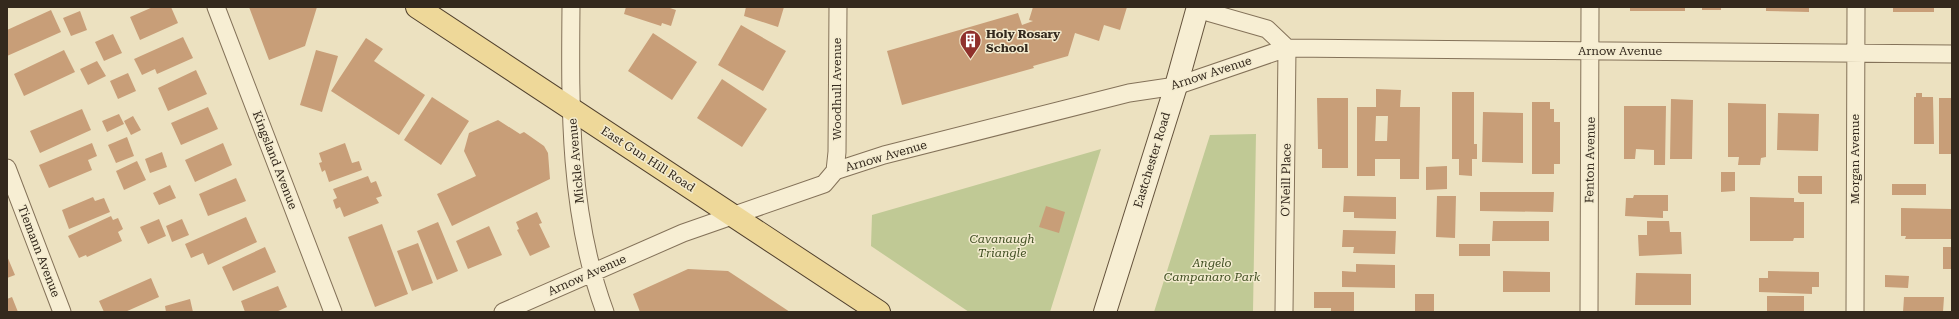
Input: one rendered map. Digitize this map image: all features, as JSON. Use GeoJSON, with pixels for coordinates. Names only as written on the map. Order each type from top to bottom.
{"type":"FeatureCollection","features":[{"type":"Feature","properties":{"kind":"main road","name":"East Gun Hill Road"},"geometry":{"type":"LineString","coordinates":[[417,7],[879,312]]}},
{"type":"Feature","properties":{"kind":"main road","name":"Eastchester Road"},"geometry":{"type":"LineString","coordinates":[[1105,312],[1176,86],[1197,8]]}},
{"type":"Feature","properties":{"kind":"street","name":"Kingsland Avenue"},"geometry":{"type":"LineString","coordinates":[[216,7],[333,312]]}},
{"type":"Feature","properties":{"kind":"street","name":"Mickle Avenue"},"geometry":{"type":"LineString","coordinates":[[571,7],[574,164],[583,229],[593,272],[605,312]]}},
{"type":"Feature","properties":{"kind":"street","name":"Woodhull Avenue"},"geometry":{"type":"LineString","coordinates":[[835,172],[837,152],[838,7]]}},
{"type":"Feature","properties":{"kind":"street","name":"Fenton Avenue"},"geometry":{"type":"LineString","coordinates":[[1589,312],[1590,7]]}},
{"type":"Feature","properties":{"kind":"street","name":"Morgan Avenue"},"geometry":{"type":"LineString","coordinates":[[1855,312],[1856,7]]}},
{"type":"Feature","properties":{"kind":"street"},"geometry":{"type":"LineString","coordinates":[[1197,8],[1267,29],[1287,48]]}},
{"type":"Feature","properties":{"kind":"street","name":"Arnow Avenue"},"geometry":{"type":"LineString","coordinates":[[503,312],[683,233],[824,184],[835,172],[884,155],[1113,97],[1176,86],[1287,48],[1952,54]]}},
{"type":"Feature","properties":{"kind":"street","name":"O'Neill Place"},"geometry":{"type":"LineString","coordinates":[[1284,312],[1287,48]]}},
{"type":"Feature","properties":{"kind":"street","name":"Tiemann Avenue"},"geometry":{"type":"LineString","coordinates":[[7,168],[62,312]]}},
{"type":"Feature","properties":{"kind":"green space","name":"Angelo Campanaro Park"},"geometry":{"type":"Polygon","coordinates":[[[1256,134],[1253,312],[1154,312],[1210,135],[1256,134]]]}},
{"type":"Feature","properties":{"kind":"green space","name":"Cavanaugh Triangle"},"geometry":{"type":"Polygon","coordinates":[[[1101,149],[1050,312],[969,312],[871,246],[872,215],[1101,149]]]}},
{"type":"Feature","properties":{"kind":"building"},"geometry":{"type":"Polygon","coordinates":[[[153,7],[171,7],[178,23],[140,40],[130,17],[153,7]]]}},
{"type":"Feature","properties":{"kind":"building"},"geometry":{"type":"Polygon","coordinates":[[[249,7],[317,7],[305,46],[269,60],[249,7]]]}},
{"type":"Feature","properties":{"kind":"building"},"geometry":{"type":"Polygon","coordinates":[[[626,7],[667,7],[676,10],[671,26],[662,23],[661,26],[624,14],[626,7]]]}},
{"type":"Feature","properties":{"kind":"building"},"geometry":{"type":"Polygon","coordinates":[[[746,7],[784,7],[778,27],[744,16],[746,7]]]}},
{"type":"Feature","properties":{"kind":"building","name":"Holy Rosary School"},"geometry":{"type":"Polygon","coordinates":[[[1033,7],[1127,7],[1120,30],[1104,25],[1099,41],[1075,33],[1068,56],[1033,66],[1034,68],[902,105],[887,51],[1018,13],[1022,25],[1033,21],[1029,20],[1033,7]]]}},
{"type":"Feature","properties":{"kind":"building"},"geometry":{"type":"Polygon","coordinates":[[[1630,7],[1685,7],[1685,11],[1630,11],[1630,7]]]}},
{"type":"Feature","properties":{"kind":"building"},"geometry":{"type":"Polygon","coordinates":[[[1702,7],[1721,7],[1721,10],[1702,10],[1702,7]]]}},
{"type":"Feature","properties":{"kind":"building"},"geometry":{"type":"Polygon","coordinates":[[[1766,7],[1809,7],[1809,12],[1766,11],[1766,7]]]}},
{"type":"Feature","properties":{"kind":"building"},"geometry":{"type":"Polygon","coordinates":[[[1893,7],[1934,7],[1934,12],[1893,12],[1893,7]]]}},
{"type":"Feature","properties":{"kind":"building"},"geometry":{"type":"Polygon","coordinates":[[[51,10],[61,32],[7,56],[7,30],[51,10]]]}},
{"type":"Feature","properties":{"kind":"building"},"geometry":{"type":"Polygon","coordinates":[[[80,11],[87,30],[71,36],[63,18],[80,11]]]}},
{"type":"Feature","properties":{"kind":"building"},"geometry":{"type":"Polygon","coordinates":[[[741,25],[786,51],[763,91],[718,65],[741,25]]]}},
{"type":"Feature","properties":{"kind":"building"},"geometry":{"type":"Polygon","coordinates":[[[653,33],[697,62],[672,100],[628,71],[653,33]]]}},
{"type":"Feature","properties":{"kind":"building"},"geometry":{"type":"Polygon","coordinates":[[[113,34],[122,53],[104,61],[95,42],[113,34]]]}},
{"type":"Feature","properties":{"kind":"building"},"geometry":{"type":"Polygon","coordinates":[[[183,37],[193,58],[157,74],[155,69],[142,75],[134,59],[183,37]]]}},
{"type":"Feature","properties":{"kind":"building"},"geometry":{"type":"Polygon","coordinates":[[[366,38],[383,49],[374,61],[425,95],[399,135],[331,91],[366,38]]]}},
{"type":"Feature","properties":{"kind":"building"},"geometry":{"type":"Polygon","coordinates":[[[64,50],[75,72],[24,96],[14,74],[64,50]]]}},
{"type":"Feature","properties":{"kind":"building"},"geometry":{"type":"Polygon","coordinates":[[[316,50],[338,56],[322,112],[300,105],[316,50]]]}},
{"type":"Feature","properties":{"kind":"building"},"geometry":{"type":"Polygon","coordinates":[[[97,61],[106,76],[88,85],[80,69],[97,61]]]}},
{"type":"Feature","properties":{"kind":"building"},"geometry":{"type":"Polygon","coordinates":[[[196,70],[207,94],[168,111],[158,88],[196,70]]]}},
{"type":"Feature","properties":{"kind":"building"},"geometry":{"type":"Polygon","coordinates":[[[128,73],[136,91],[118,99],[110,81],[128,73]]]}},
{"type":"Feature","properties":{"kind":"building"},"geometry":{"type":"Polygon","coordinates":[[[722,79],[767,109],[742,147],[697,118],[722,79]]]}},
{"type":"Feature","properties":{"kind":"building"},"geometry":{"type":"Polygon","coordinates":[[[1376,89],[1401,90],[1400,107],[1420,107],[1419,179],[1400,179],[1400,159],[1375,159],[1375,176],[1357,176],[1357,107],[1376,107],[1376,89]],[[1376,116],[1375,141],[1387,141],[1388,116],[1376,116]]]}},
{"type":"Feature","properties":{"kind":"building"},"geometry":{"type":"Polygon","coordinates":[[[1452,92],[1474,92],[1474,144],[1477,144],[1477,159],[1472,159],[1472,176],[1459,175],[1459,159],[1452,159],[1452,92]]]}},
{"type":"Feature","properties":{"kind":"building"},"geometry":{"type":"Polygon","coordinates":[[[1916,93],[1922,93],[1922,97],[1933,97],[1934,144],[1914,144],[1914,97],[1916,97],[1916,93]]]}},
{"type":"Feature","properties":{"kind":"building"},"geometry":{"type":"Polygon","coordinates":[[[432,97],[469,121],[441,165],[404,140],[432,97]]]}},
{"type":"Feature","properties":{"kind":"building"},"geometry":{"type":"Polygon","coordinates":[[[1317,98],[1348,98],[1348,168],[1322,168],[1322,149],[1318,149],[1317,98]]]}},
{"type":"Feature","properties":{"kind":"building"},"geometry":{"type":"Polygon","coordinates":[[[1939,98],[1952,98],[1952,154],[1939,154],[1939,98]]]}},
{"type":"Feature","properties":{"kind":"building"},"geometry":{"type":"Polygon","coordinates":[[[1671,99],[1693,100],[1692,159],[1670,159],[1671,99]]]}},
{"type":"Feature","properties":{"kind":"building"},"geometry":{"type":"Polygon","coordinates":[[[1532,102],[1550,102],[1550,109],[1554,109],[1554,122],[1560,122],[1560,164],[1554,164],[1554,174],[1532,174],[1532,102]]]}},
{"type":"Feature","properties":{"kind":"building"},"geometry":{"type":"Polygon","coordinates":[[[1728,103],[1766,104],[1766,157],[1761,158],[1760,165],[1738,165],[1739,157],[1728,157],[1728,103]]]}},
{"type":"Feature","properties":{"kind":"building"},"geometry":{"type":"Polygon","coordinates":[[[1624,106],[1666,106],[1665,165],[1654,165],[1654,150],[1636,149],[1635,159],[1624,159],[1624,106]]]}},
{"type":"Feature","properties":{"kind":"building"},"geometry":{"type":"Polygon","coordinates":[[[208,107],[218,129],[181,145],[171,123],[208,107]]]}},
{"type":"Feature","properties":{"kind":"building"},"geometry":{"type":"Polygon","coordinates":[[[82,109],[91,130],[40,153],[30,131],[82,109]]]}},
{"type":"Feature","properties":{"kind":"building"},"geometry":{"type":"Polygon","coordinates":[[[1483,112],[1523,113],[1523,163],[1482,162],[1483,112]]]}},
{"type":"Feature","properties":{"kind":"building"},"geometry":{"type":"Polygon","coordinates":[[[1778,113],[1819,114],[1818,151],[1777,150],[1778,113]]]}},
{"type":"Feature","properties":{"kind":"building"},"geometry":{"type":"Polygon","coordinates":[[[119,114],[124,124],[107,132],[102,121],[119,114]]]}},
{"type":"Feature","properties":{"kind":"building"},"geometry":{"type":"Polygon","coordinates":[[[133,116],[141,130],[131,135],[124,121],[133,116]]]}},
{"type":"Feature","properties":{"kind":"building"},"geometry":{"type":"Polygon","coordinates":[[[498,120],[520,134],[524,132],[544,146],[548,153],[550,179],[452,226],[437,194],[476,176],[464,151],[469,133],[498,120]]]}},
{"type":"Feature","properties":{"kind":"building"},"geometry":{"type":"Polygon","coordinates":[[[127,137],[134,156],[116,163],[108,145],[127,137]]]}},
{"type":"Feature","properties":{"kind":"building"},"geometry":{"type":"Polygon","coordinates":[[[92,143],[97,156],[88,160],[92,170],[49,188],[39,165],[92,143]]]}},
{"type":"Feature","properties":{"kind":"building"},"geometry":{"type":"Polygon","coordinates":[[[223,143],[232,165],[195,182],[185,160],[223,143]]]}},
{"type":"Feature","properties":{"kind":"building"},"geometry":{"type":"Polygon","coordinates":[[[345,143],[352,163],[359,161],[362,170],[329,182],[325,170],[322,172],[319,163],[322,162],[319,153],[345,143]]]}},
{"type":"Feature","properties":{"kind":"building"},"geometry":{"type":"Polygon","coordinates":[[[162,152],[167,167],[150,173],[145,159],[162,152]]]}},
{"type":"Feature","properties":{"kind":"building"},"geometry":{"type":"Polygon","coordinates":[[[137,161],[146,180],[124,190],[116,171],[137,161]]]}},
{"type":"Feature","properties":{"kind":"building"},"geometry":{"type":"Polygon","coordinates":[[[1447,166],[1447,189],[1426,190],[1426,167],[1447,166]]]}},
{"type":"Feature","properties":{"kind":"building"},"geometry":{"type":"Polygon","coordinates":[[[1721,172],[1735,172],[1735,191],[1721,192],[1721,172]]]}},
{"type":"Feature","properties":{"kind":"building"},"geometry":{"type":"Polygon","coordinates":[[[368,176],[371,183],[376,181],[382,196],[376,198],[379,203],[344,217],[340,207],[336,209],[333,200],[337,198],[333,189],[368,176]]]}},
{"type":"Feature","properties":{"kind":"building"},"geometry":{"type":"Polygon","coordinates":[[[1798,176],[1822,176],[1822,194],[1800,194],[1798,192],[1798,176]]]}},
{"type":"Feature","properties":{"kind":"building"},"geometry":{"type":"Polygon","coordinates":[[[236,178],[246,201],[208,216],[199,194],[236,178]]]}},
{"type":"Feature","properties":{"kind":"building"},"geometry":{"type":"Polygon","coordinates":[[[1892,184],[1926,184],[1926,195],[1892,195],[1892,184]]]}},
{"type":"Feature","properties":{"kind":"building"},"geometry":{"type":"Polygon","coordinates":[[[170,185],[176,198],[159,205],[153,193],[170,185]]]}},
{"type":"Feature","properties":{"kind":"building"},"geometry":{"type":"Polygon","coordinates":[[[1480,192],[1554,192],[1553,212],[1480,211],[1480,192]]]}},
{"type":"Feature","properties":{"kind":"building"},"geometry":{"type":"Polygon","coordinates":[[[1634,195],[1668,195],[1668,211],[1663,211],[1663,218],[1625,216],[1626,198],[1633,198],[1634,195]]]}},
{"type":"Feature","properties":{"kind":"building"},"geometry":{"type":"Polygon","coordinates":[[[1344,196],[1396,197],[1396,219],[1354,218],[1354,212],[1343,212],[1344,196]]]}},
{"type":"Feature","properties":{"kind":"building"},"geometry":{"type":"Polygon","coordinates":[[[1437,196],[1456,196],[1455,238],[1436,237],[1437,196]]]}},
{"type":"Feature","properties":{"kind":"building"},"geometry":{"type":"Polygon","coordinates":[[[93,197],[95,201],[104,198],[110,212],[69,229],[62,210],[93,197]]]}},
{"type":"Feature","properties":{"kind":"building"},"geometry":{"type":"Polygon","coordinates":[[[1750,197],[1794,198],[1794,202],[1804,202],[1804,238],[1794,238],[1793,241],[1750,241],[1750,197]]]}},
{"type":"Feature","properties":{"kind":"building"},"geometry":{"type":"Polygon","coordinates":[[[1046,206],[1065,212],[1059,233],[1039,227],[1046,206]]]}},
{"type":"Feature","properties":{"kind":"building"},"geometry":{"type":"Polygon","coordinates":[[[1901,208],[1952,209],[1952,239],[1905,239],[1906,236],[1901,236],[1901,208]]]}},
{"type":"Feature","properties":{"kind":"building"},"geometry":{"type":"Polygon","coordinates":[[[537,212],[542,223],[539,224],[550,247],[530,256],[517,230],[519,229],[516,222],[537,212]]]}},
{"type":"Feature","properties":{"kind":"building"},"geometry":{"type":"Polygon","coordinates":[[[111,216],[113,220],[118,218],[123,229],[118,232],[122,241],[87,257],[86,255],[79,258],[68,236],[111,216]]]}},
{"type":"Feature","properties":{"kind":"building"},"geometry":{"type":"Polygon","coordinates":[[[246,217],[257,242],[208,265],[203,253],[191,258],[185,244],[246,217]]]}},
{"type":"Feature","properties":{"kind":"building"},"geometry":{"type":"Polygon","coordinates":[[[159,219],[166,236],[148,244],[140,227],[159,219]]]}},
{"type":"Feature","properties":{"kind":"building"},"geometry":{"type":"Polygon","coordinates":[[[182,219],[189,235],[172,242],[166,226],[182,219]]]}},
{"type":"Feature","properties":{"kind":"building"},"geometry":{"type":"Polygon","coordinates":[[[1493,221],[1549,221],[1549,241],[1492,241],[1493,221]]]}},
{"type":"Feature","properties":{"kind":"building"},"geometry":{"type":"Polygon","coordinates":[[[1647,221],[1669,221],[1670,232],[1681,232],[1682,254],[1639,256],[1638,235],[1647,235],[1647,221]]]}},
{"type":"Feature","properties":{"kind":"building"},"geometry":{"type":"Polygon","coordinates":[[[438,222],[458,271],[437,280],[417,231],[438,222]]]}},
{"type":"Feature","properties":{"kind":"building"},"geometry":{"type":"Polygon","coordinates":[[[382,224],[408,294],[375,307],[348,237],[382,224]]]}},
{"type":"Feature","properties":{"kind":"building"},"geometry":{"type":"Polygon","coordinates":[[[489,226],[502,255],[468,269],[456,241],[489,226]]]}},
{"type":"Feature","properties":{"kind":"building"},"geometry":{"type":"Polygon","coordinates":[[[1343,230],[1396,231],[1395,254],[1353,253],[1354,247],[1342,247],[1343,230]]]}},
{"type":"Feature","properties":{"kind":"building"},"geometry":{"type":"Polygon","coordinates":[[[418,243],[433,283],[412,291],[397,251],[418,243]]]}},
{"type":"Feature","properties":{"kind":"building"},"geometry":{"type":"Polygon","coordinates":[[[1459,244],[1490,244],[1490,256],[1459,256],[1459,244]]]}},
{"type":"Feature","properties":{"kind":"building"},"geometry":{"type":"Polygon","coordinates":[[[265,247],[276,272],[233,291],[222,267],[265,247]]]}},
{"type":"Feature","properties":{"kind":"building"},"geometry":{"type":"Polygon","coordinates":[[[1943,247],[1952,247],[1952,269],[1943,269],[1943,247]]]}},
{"type":"Feature","properties":{"kind":"building"},"geometry":{"type":"Polygon","coordinates":[[[7,256],[15,275],[7,278],[7,256]]]}},
{"type":"Feature","properties":{"kind":"building"},"geometry":{"type":"Polygon","coordinates":[[[1356,264],[1395,265],[1395,288],[1342,287],[1342,271],[1356,272],[1356,264]]]}},
{"type":"Feature","properties":{"kind":"building"},"geometry":{"type":"Polygon","coordinates":[[[688,269],[728,271],[790,312],[640,312],[633,294],[688,269]]]}},
{"type":"Feature","properties":{"kind":"building"},"geometry":{"type":"Polygon","coordinates":[[[1503,271],[1550,272],[1550,292],[1503,292],[1503,271]]]}},
{"type":"Feature","properties":{"kind":"building"},"geometry":{"type":"Polygon","coordinates":[[[1768,271],[1819,272],[1819,287],[1812,287],[1812,294],[1759,292],[1759,278],[1768,278],[1768,271]]]}},
{"type":"Feature","properties":{"kind":"building"},"geometry":{"type":"Polygon","coordinates":[[[1636,273],[1691,274],[1691,305],[1635,305],[1636,273]]]}},
{"type":"Feature","properties":{"kind":"building"},"geometry":{"type":"Polygon","coordinates":[[[1885,275],[1909,276],[1908,288],[1885,287],[1885,275]]]}},
{"type":"Feature","properties":{"kind":"building"},"geometry":{"type":"Polygon","coordinates":[[[151,278],[159,297],[125,312],[104,312],[99,301],[151,278]]]}},
{"type":"Feature","properties":{"kind":"building"},"geometry":{"type":"Polygon","coordinates":[[[278,286],[287,307],[276,312],[245,312],[241,301],[278,286]]]}},
{"type":"Feature","properties":{"kind":"building"},"geometry":{"type":"Polygon","coordinates":[[[1314,292],[1354,292],[1354,312],[1331,312],[1331,308],[1314,308],[1314,292]]]}},
{"type":"Feature","properties":{"kind":"building"},"geometry":{"type":"Polygon","coordinates":[[[1415,294],[1434,294],[1434,312],[1415,312],[1415,294]]]}},
{"type":"Feature","properties":{"kind":"building"},"geometry":{"type":"Polygon","coordinates":[[[1767,296],[1804,296],[1804,312],[1767,312],[1767,296]]]}},
{"type":"Feature","properties":{"kind":"building"},"geometry":{"type":"Polygon","coordinates":[[[12,297],[18,312],[7,312],[7,299],[12,297]]]}},
{"type":"Feature","properties":{"kind":"building"},"geometry":{"type":"Polygon","coordinates":[[[1904,297],[1944,297],[1943,312],[1903,312],[1904,297]]]}},
{"type":"Feature","properties":{"kind":"building"},"geometry":{"type":"Polygon","coordinates":[[[190,299],[193,312],[166,312],[165,306],[190,299]]]}},
{"type":"Feature","properties":{"kind":"place","name":"Holy Rosary School"},"geometry":{"type":"Point","coordinates":[970,60]}}]}
